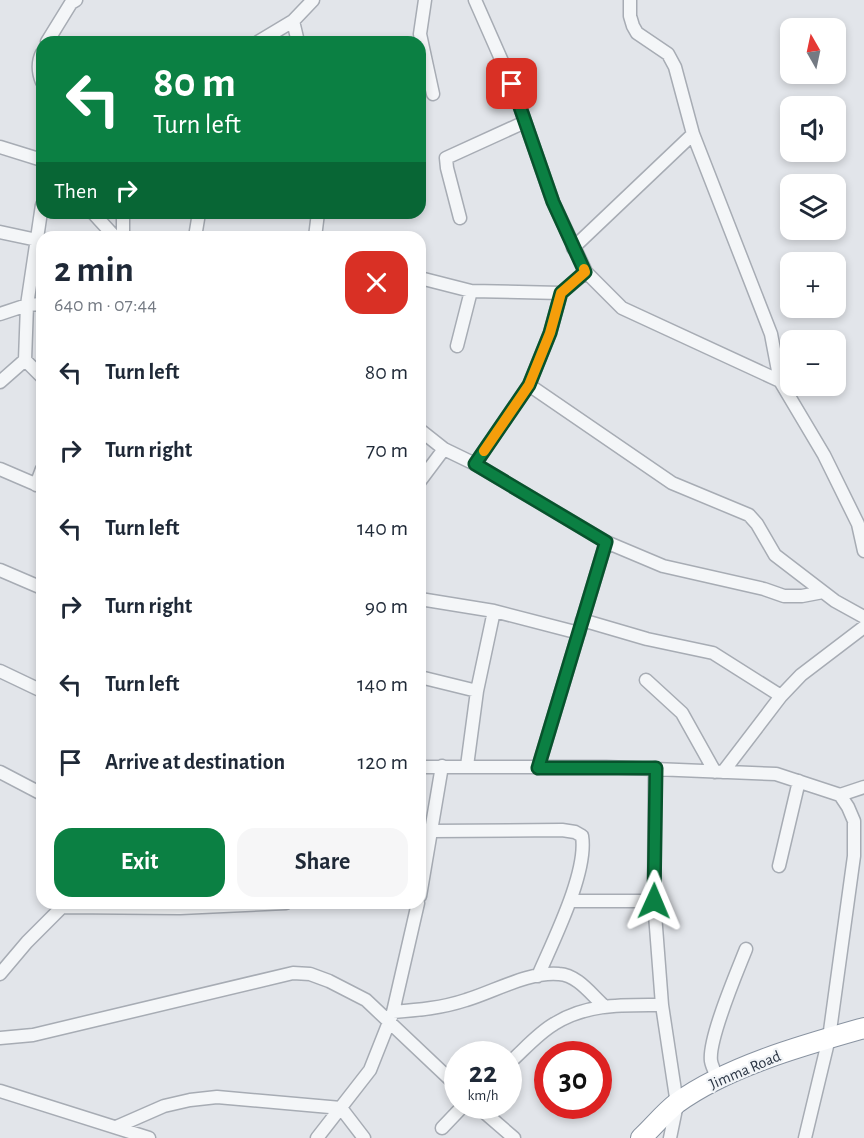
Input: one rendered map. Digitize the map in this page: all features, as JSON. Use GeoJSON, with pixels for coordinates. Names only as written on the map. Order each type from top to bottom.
{"type":"FeatureCollection","features":[{"type":"Feature","properties":{"kind":"highway","name":"Jimma Road"},"geometry":{"type":"LineString","coordinates":[[641,1138],[677,1104],[718,1079],[778,1055],[864,1028]]}},
{"type":"Feature","properties":{"kind":"street"},"geometry":{"type":"LineString","coordinates":[[268,36],[293,21],[313,0]]}},
{"type":"Feature","properties":{"kind":"street"},"geometry":{"type":"LineString","coordinates":[[420,36],[425,0]]}},
{"type":"Feature","properties":{"kind":"street"},"geometry":{"type":"LineString","coordinates":[[475,0],[512,84],[553,202],[585,272],[622,309],[780,381]]}},
{"type":"Feature","properties":{"kind":"street"},"geometry":{"type":"LineString","coordinates":[[630,0],[630,16],[633,26],[638,33],[661,47],[675,67],[693,134],[771,334],[780,381]]}},
{"type":"Feature","properties":{"kind":"street"},"geometry":{"type":"LineString","coordinates":[[51,36],[72,1]]}},
{"type":"Feature","properties":{"kind":"street"},"geometry":{"type":"LineString","coordinates":[[293,21],[297,36]]}},
{"type":"Feature","properties":{"kind":"street"},"geometry":{"type":"LineString","coordinates":[[426,62],[433,94]]}},
{"type":"Feature","properties":{"kind":"street"},"geometry":{"type":"LineString","coordinates":[[460,218],[445,162],[447,158],[525,122]]}},
{"type":"Feature","properties":{"kind":"street"},"geometry":{"type":"LineString","coordinates":[[573,248],[693,134]]}},
{"type":"Feature","properties":{"kind":"street"},"geometry":{"type":"LineString","coordinates":[[0,147],[36,158]]}},
{"type":"Feature","properties":{"kind":"street"},"geometry":{"type":"LineString","coordinates":[[98,219],[110,231]]}},
{"type":"Feature","properties":{"kind":"street"},"geometry":{"type":"LineString","coordinates":[[0,232],[36,240]]}},
{"type":"Feature","properties":{"kind":"street"},"geometry":{"type":"LineString","coordinates":[[0,382],[25,360],[27,305],[36,246]]}},
{"type":"Feature","properties":{"kind":"street"},"geometry":{"type":"LineString","coordinates":[[475,464],[529,385],[550,333],[561,293],[585,272]]}},
{"type":"Feature","properties":{"kind":"street"},"geometry":{"type":"LineString","coordinates":[[426,280],[471,291],[561,293]]}},
{"type":"Feature","properties":{"kind":"street"},"geometry":{"type":"LineString","coordinates":[[457,346],[471,291]]}},
{"type":"Feature","properties":{"kind":"street"},"geometry":{"type":"LineString","coordinates":[[0,314],[36,304]]}},
{"type":"Feature","properties":{"kind":"street"},"geometry":{"type":"LineString","coordinates":[[25,360],[36,371]]}},
{"type":"Feature","properties":{"kind":"street"},"geometry":{"type":"LineString","coordinates":[[529,385],[672,483],[749,515],[776,555],[823,592],[864,617]]}},
{"type":"Feature","properties":{"kind":"street"},"geometry":{"type":"LineString","coordinates":[[789,396],[824,455],[861,526],[864,551]]}},
{"type":"Feature","properties":{"kind":"street"},"geometry":{"type":"LineString","coordinates":[[426,434],[444,448],[606,542],[663,566],[784,596],[802,596],[823,592]]}},
{"type":"Feature","properties":{"kind":"street"},"geometry":{"type":"LineString","coordinates":[[426,473],[444,448]]}},
{"type":"Feature","properties":{"kind":"street"},"geometry":{"type":"LineString","coordinates":[[0,469],[36,485]]}},
{"type":"Feature","properties":{"kind":"street"},"geometry":{"type":"LineString","coordinates":[[538,768],[606,542]]}},
{"type":"Feature","properties":{"kind":"street"},"geometry":{"type":"LineString","coordinates":[[0,570],[36,585]]}},
{"type":"Feature","properties":{"kind":"street"},"geometry":{"type":"LineString","coordinates":[[426,600],[495,611],[579,633]]}},
{"type":"Feature","properties":{"kind":"street"},"geometry":{"type":"LineString","coordinates":[[467,766],[477,691],[495,611]]}},
{"type":"Feature","properties":{"kind":"street"},"geometry":{"type":"LineString","coordinates":[[582,620],[647,639],[713,653],[781,696]]}},
{"type":"Feature","properties":{"kind":"street"},"geometry":{"type":"LineString","coordinates":[[719,772],[801,675],[864,627]]}},
{"type":"Feature","properties":{"kind":"street"},"geometry":{"type":"LineString","coordinates":[[0,671],[36,688]]}},
{"type":"Feature","properties":{"kind":"street"},"geometry":{"type":"LineString","coordinates":[[426,678],[477,691]]}},
{"type":"Feature","properties":{"kind":"street"},"geometry":{"type":"LineString","coordinates":[[646,680],[682,713],[719,772]]}},
{"type":"Feature","properties":{"kind":"street"},"geometry":{"type":"LineString","coordinates":[[426,861],[442,766]]}},
{"type":"Feature","properties":{"kind":"street"},"geometry":{"type":"LineString","coordinates":[[426,767],[656,768],[776,774],[840,795],[859,822],[829,1038],[805,1138]]}},
{"type":"Feature","properties":{"kind":"street"},"geometry":{"type":"LineString","coordinates":[[656,768],[654,901],[662,1005],[677,1104],[670,1138]]}},
{"type":"Feature","properties":{"kind":"street"},"geometry":{"type":"LineString","coordinates":[[0,772],[36,791]]}},
{"type":"Feature","properties":{"kind":"street"},"geometry":{"type":"LineString","coordinates":[[779,866],[800,781]]}},
{"type":"Feature","properties":{"kind":"street"},"geometry":{"type":"LineString","coordinates":[[840,795],[864,787]]}},
{"type":"Feature","properties":{"kind":"street"},"geometry":{"type":"LineString","coordinates":[[431,831],[562,830],[575,832],[582,836],[584,846],[571,902],[538,976]]}},
{"type":"Feature","properties":{"kind":"street"},"geometry":{"type":"LineString","coordinates":[[571,902],[654,901]]}},
{"type":"Feature","properties":{"kind":"street"},"geometry":{"type":"LineString","coordinates":[[0,974],[27,942],[60,909]]}},
{"type":"Feature","properties":{"kind":"street"},"geometry":{"type":"LineString","coordinates":[[317,1138],[370,1070],[392,1018],[417,909]]}},
{"type":"Feature","properties":{"kind":"street"},"geometry":{"type":"LineString","coordinates":[[718,1079],[711,1060],[714,1040],[746,949]]}},
{"type":"Feature","properties":{"kind":"street"},"geometry":{"type":"LineString","coordinates":[[0,1038],[33,1035],[293,973],[310,974],[366,1000],[392,1018],[444,1072]]}},
{"type":"Feature","properties":{"kind":"street"},"geometry":{"type":"LineString","coordinates":[[392,1018],[449,1005],[538,976],[559,974],[571,977],[580,983],[603,1005]]}},
{"type":"Feature","properties":{"kind":"street"},"geometry":{"type":"LineString","coordinates":[[522,1052],[552,1025],[567,1017],[603,1005],[662,1005]]}},
{"type":"Feature","properties":{"kind":"street"},"geometry":{"type":"LineString","coordinates":[[0,1090],[148,1138]]}},
{"type":"Feature","properties":{"kind":"street"},"geometry":{"type":"LineString","coordinates":[[116,1127],[164,1106],[217,1097],[341,1108],[364,1138]]}},
{"type":"Feature","properties":{"kind":"street"},"geometry":{"type":"LineString","coordinates":[[442,1128],[451,1119]]}},
{"type":"Feature","properties":{"kind":"street"},"geometry":{"type":"LineString","coordinates":[[492,1119],[514,1138]]}},
{"type":"Feature","properties":{"kind":"slow traffic"},"geometry":{"type":"LineString","coordinates":[[484,451],[529,385],[550,333],[561,293],[585,272],[584,269]]}},
{"type":"Feature","properties":{"kind":"route"},"geometry":{"type":"LineString","coordinates":[[512,84],[553,202],[585,272],[561,293],[550,333],[529,385],[475,464],[606,542],[538,768],[656,768],[654,901]]}}]}
